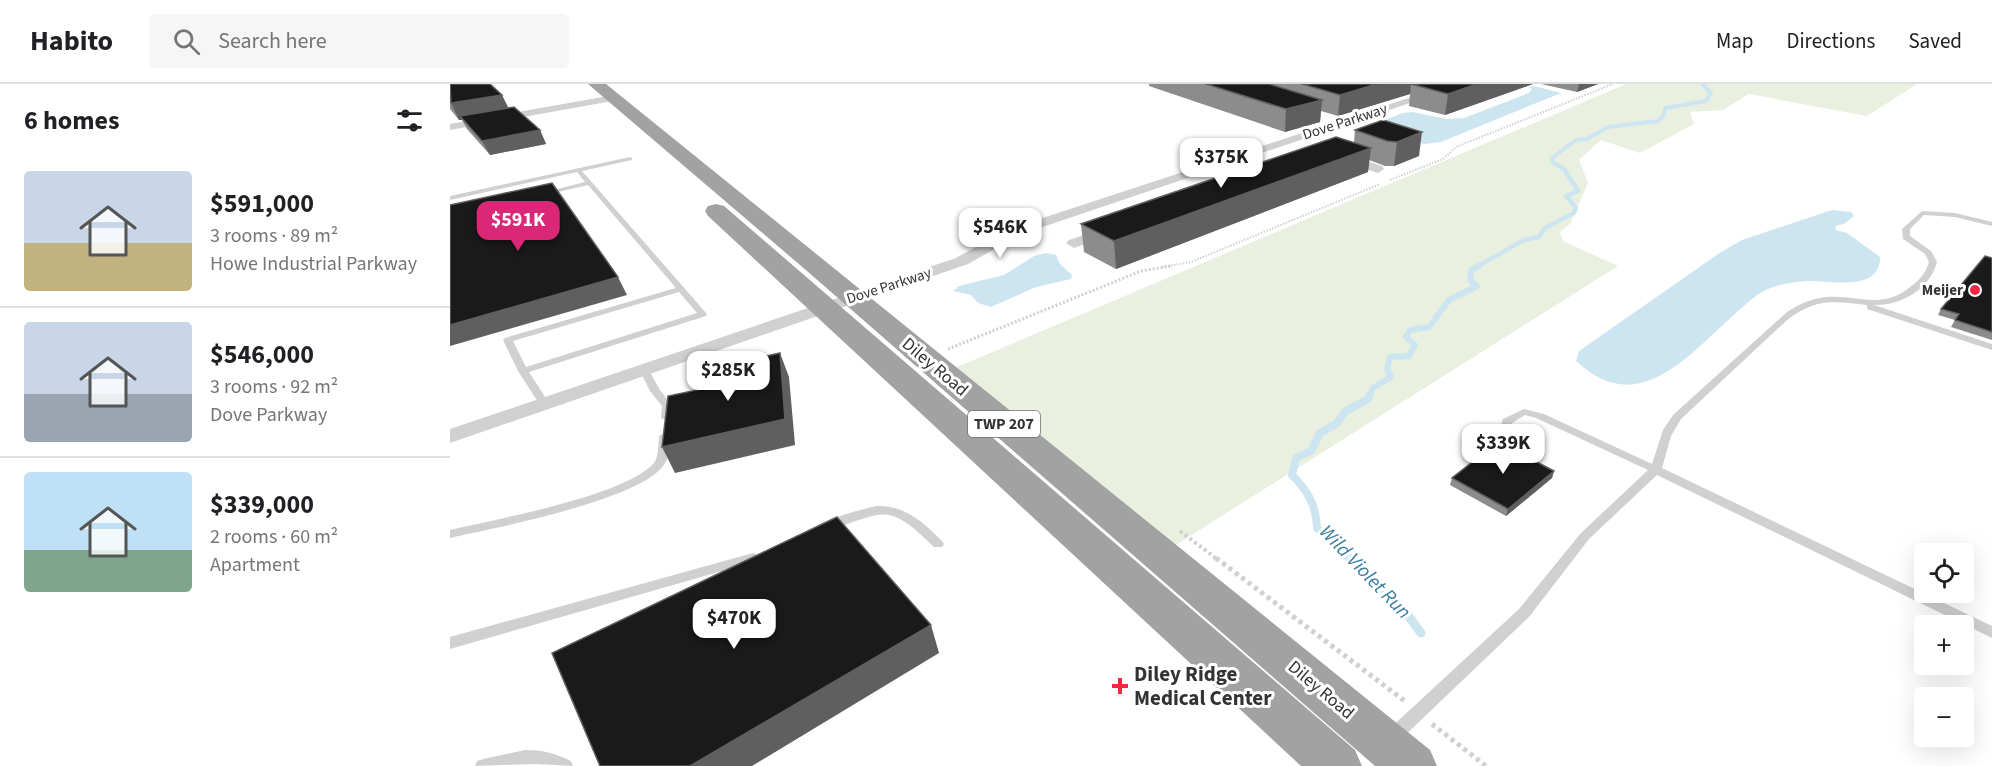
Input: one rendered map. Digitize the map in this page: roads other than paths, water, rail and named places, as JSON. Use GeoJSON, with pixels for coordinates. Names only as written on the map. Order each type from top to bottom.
{"type":"FeatureCollection","features":[{"type":"Feature","properties":{"kind":"highway","name":"Diley Road"},"geometry":{"type":"LineString","coordinates":[[594,92],[838,302],[1380,746],[1412,766]]}},
{"type":"Feature","properties":{"kind":"highway","name":"Diley Road"},"geometry":{"type":"LineString","coordinates":[[838,302],[1341,764]]}},
{"type":"Feature","properties":{"kind":"street","name":"Dove Parkway"},"geometry":{"type":"LineString","coordinates":[[450,436],[962,261],[1014,232],[1461,84]]}},
{"type":"Feature","properties":{"kind":"street"},"geometry":{"type":"LineString","coordinates":[[450,127],[594,92]]}},
{"type":"Feature","properties":{"kind":"street"},"geometry":{"type":"LineString","coordinates":[[1320,117],[1342,123]]}},
{"type":"Feature","properties":{"kind":"street"},"geometry":{"type":"LineString","coordinates":[[1292,140],[1311,146]]}},
{"type":"Feature","properties":{"kind":"street"},"geometry":{"type":"LineString","coordinates":[[1329,153],[1378,170]]}},
{"type":"Feature","properties":{"kind":"street"},"geometry":{"type":"LineString","coordinates":[[1167,181],[1186,189]]}},
{"type":"Feature","properties":{"kind":"street"},"geometry":{"type":"LineString","coordinates":[[1074,243],[1117,228]]}},
{"type":"Feature","properties":{"kind":"lane"},"geometry":{"type":"LineString","coordinates":[[450,198],[630,159]]}},
{"type":"Feature","properties":{"kind":"lane"},"geometry":{"type":"LineString","coordinates":[[523,371],[703,314],[578,170]]}},
{"type":"Feature","properties":{"kind":"lane"},"geometry":{"type":"LineString","coordinates":[[531,196],[589,183]]}},
{"type":"Feature","properties":{"kind":"lane"},"geometry":{"type":"LineString","coordinates":[[1380,746],[1419,713],[1524,613],[1585,536],[1656,469],[1662,457],[1663,441],[1668,427],[1776,327],[1803,306],[1813,302],[1825,300],[1891,303],[1909,296],[1931,271],[1933,262],[1928,253],[1906,237],[1906,229],[1917,216],[1930,212],[1942,213],[1992,224]]}},
{"type":"Feature","properties":{"kind":"lane"},"geometry":{"type":"LineString","coordinates":[[544,403],[523,371],[508,340],[681,289]]}},
{"type":"Feature","properties":{"kind":"lane"},"geometry":{"type":"LineString","coordinates":[[1860,303],[1992,347]]}},
{"type":"Feature","properties":{"kind":"lane"},"geometry":{"type":"LineString","coordinates":[[450,534],[579,502],[634,483],[650,473],[660,462],[667,406],[655,391],[644,369]]}},
{"type":"Feature","properties":{"kind":"lane"},"geometry":{"type":"LineString","coordinates":[[1503,435],[1508,421],[1524,412],[1540,416],[1612,451],[1656,469],[1992,632]]}},
{"type":"Feature","properties":{"kind":"lane"},"geometry":{"type":"LineString","coordinates":[[817,531],[859,515],[885,509],[900,512],[908,517],[938,544]]}},
{"type":"Feature","properties":{"kind":"lane"},"geometry":{"type":"LineString","coordinates":[[450,643],[762,555]]}},
{"type":"Feature","properties":{"kind":"lane"},"geometry":{"type":"LineString","coordinates":[[483,766],[510,759],[537,756],[565,766]]}},
{"type":"Feature","properties":{"kind":"water"},"geometry":{"type":"Polygon","coordinates":[[[1534,86],[1561,93],[1441,142],[1424,144],[1365,127],[1403,113],[1413,112],[1446,119],[1464,118],[1529,93],[1532,89],[1528,87],[1534,86]]]}},
{"type":"Feature","properties":{"kind":"water"},"geometry":{"type":"Polygon","coordinates":[[[1832,210],[1851,212],[1854,216],[1844,224],[1835,226],[1836,230],[1847,233],[1880,257],[1878,268],[1872,276],[1853,282],[1791,283],[1764,291],[1749,301],[1681,362],[1662,375],[1642,383],[1621,384],[1599,378],[1576,361],[1579,351],[1721,252],[1742,240],[1832,210]]]}},
{"type":"Feature","properties":{"kind":"water"},"geometry":{"type":"Polygon","coordinates":[[[1046,253],[1056,255],[1060,264],[1072,275],[1071,279],[1036,287],[991,307],[978,303],[971,295],[953,291],[959,286],[1004,275],[1034,256],[1046,253]]]}},
{"type":"Feature","properties":{"kind":"waterway","name":"Wild Violet Run"},"geometry":{"type":"LineString","coordinates":[[1558,165],[1552,162],[1552,158],[1576,140],[1587,139],[1608,127],[1658,121],[1664,115],[1665,108],[1706,101],[1711,93],[1702,84]]}},
{"type":"Feature","properties":{"kind":"waterway","name":"Wild Violet Run"},"geometry":{"type":"LineString","coordinates":[[1476,267],[1524,240],[1539,237],[1545,228],[1574,213],[1576,208],[1566,196],[1578,191],[1564,169],[1555,164]]}},
{"type":"Feature","properties":{"kind":"waterway","name":"Wild Violet Run"},"geometry":{"type":"LineString","coordinates":[[1369,396],[1373,388],[1391,377],[1387,369],[1390,357],[1409,356],[1415,345],[1406,337],[1410,330],[1429,327],[1449,300],[1477,286],[1470,280],[1471,270],[1479,266]]}},
{"type":"Feature","properties":{"kind":"waterway","name":"Wild Violet Run"},"geometry":{"type":"LineString","coordinates":[[1351,560],[1317,528],[1315,512],[1310,499],[1292,475],[1296,458],[1311,451],[1320,433],[1336,424],[1346,411],[1368,399],[1370,395]]}},
{"type":"Feature","properties":{"kind":"waterway","name":"Wild Violet Run"},"geometry":{"type":"LineString","coordinates":[[1350,558],[1401,606],[1421,633]]}},
{"type":"Feature","properties":{"kind":"place","name":"Meijer"},"geometry":{"type":"Point","coordinates":[1975,290]}},
{"type":"Feature","properties":{"kind":"place","name":"Diley Ridge Medical Center"},"geometry":{"type":"Point","coordinates":[1120,686]}}]}
